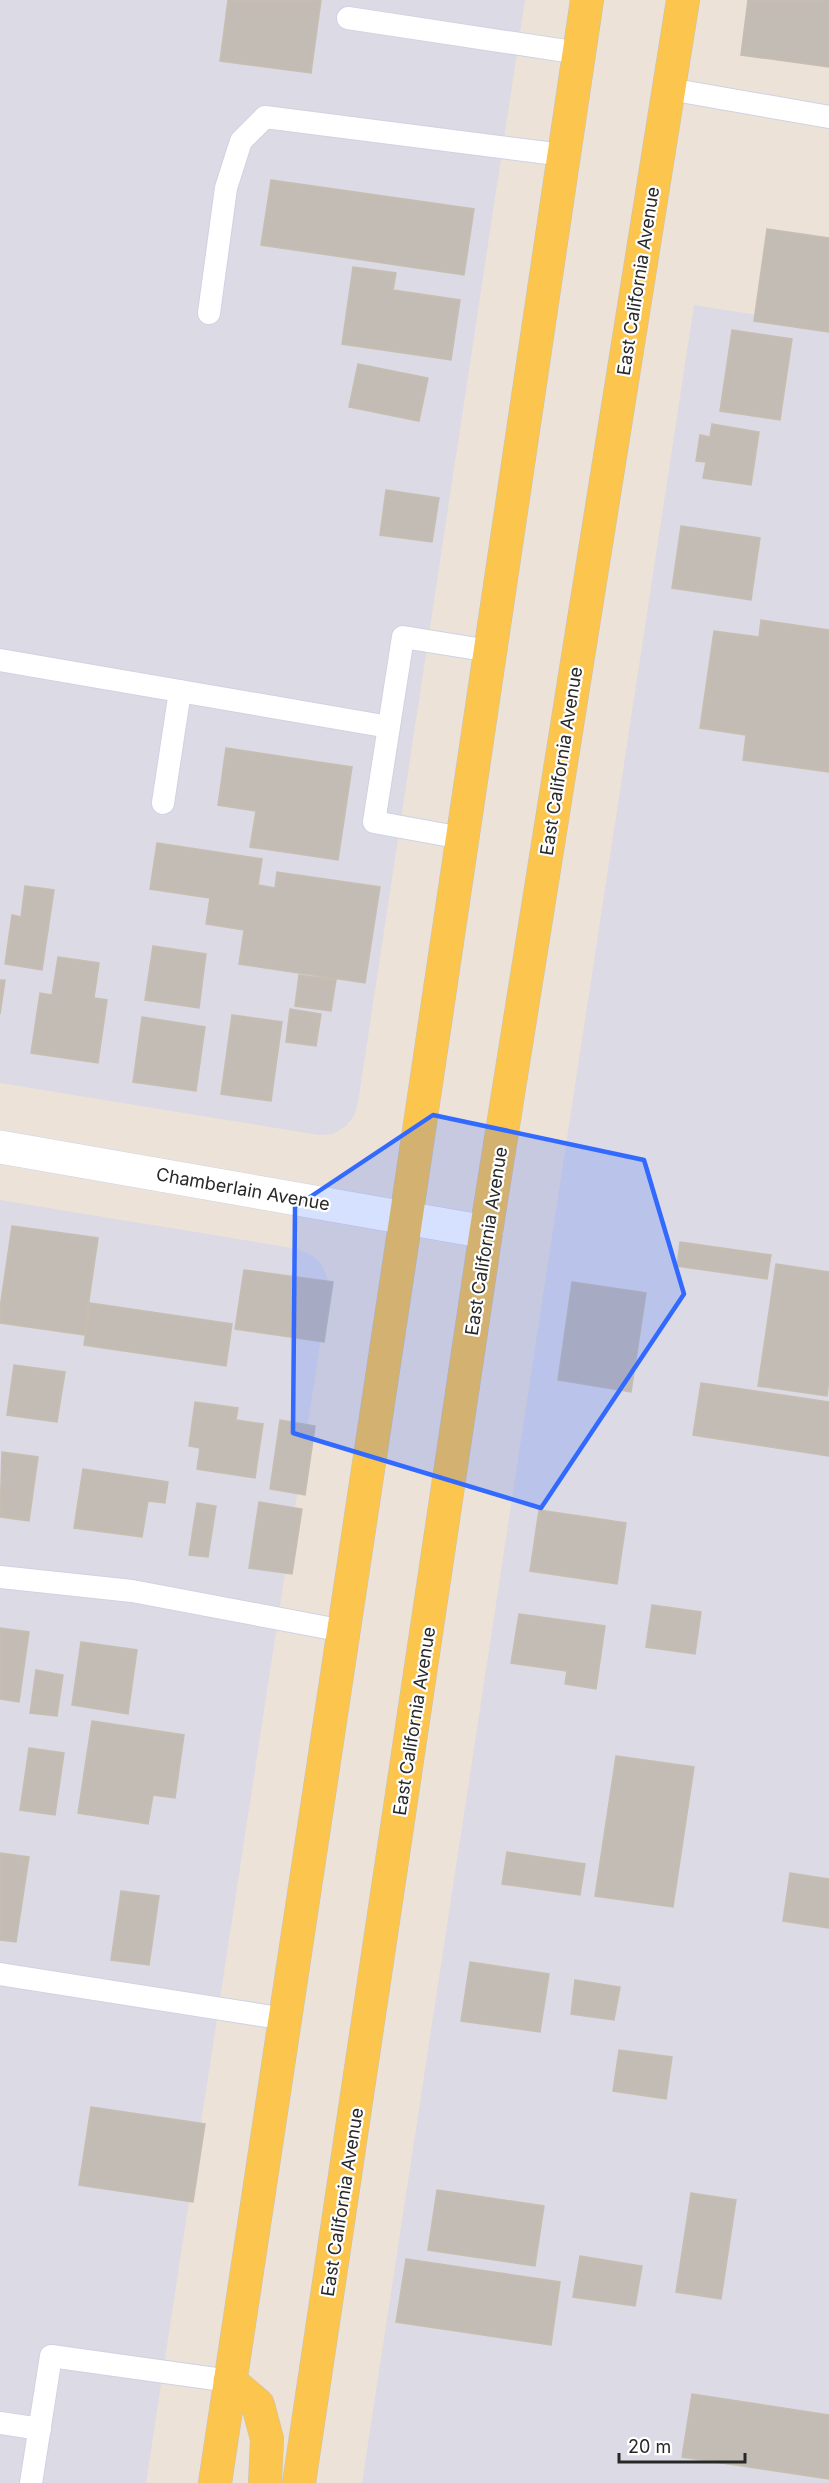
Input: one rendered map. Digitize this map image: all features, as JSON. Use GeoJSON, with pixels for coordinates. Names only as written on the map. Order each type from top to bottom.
{"type":"FeatureCollection","features":[{"type":"Feature","properties":{"kind":"main road"},"geometry":{"type":"LineString","coordinates":[[215,2483],[587,0]]}},
{"type":"Feature","properties":{"kind":"main road","name":"East California Avenue"},"geometry":{"type":"LineString","coordinates":[[299,2483],[486,1232],[683,0]]}},
{"type":"Feature","properties":{"kind":"main road"},"geometry":{"type":"LineString","coordinates":[[230,2381],[258,2405],[267,2439],[265,2483]]}},
{"type":"Feature","properties":{"kind":"street","name":"Chamberlain Avenue"},"geometry":{"type":"LineString","coordinates":[[0,1147],[486,1232]]}},
{"type":"Feature","properties":{"kind":"lane"},"geometry":{"type":"LineString","coordinates":[[348,18],[579,53]]}},
{"type":"Feature","properties":{"kind":"lane"},"geometry":{"type":"LineString","coordinates":[[669,89],[829,117]]}},
{"type":"Feature","properties":{"kind":"lane"},"geometry":{"type":"LineString","coordinates":[[209,313],[225,188],[241,141],[265,117],[564,155]]}},
{"type":"Feature","properties":{"kind":"lane"},"geometry":{"type":"LineString","coordinates":[[462,838],[374,822],[403,637],[490,651]]}},
{"type":"Feature","properties":{"kind":"lane"},"geometry":{"type":"LineString","coordinates":[[0,660],[389,727]]}},
{"type":"Feature","properties":{"kind":"lane"},"geometry":{"type":"LineString","coordinates":[[163,803],[180,691]]}},
{"type":"Feature","properties":{"kind":"lane"},"geometry":{"type":"LineString","coordinates":[[0,1577],[132,1591],[344,1631]]}},
{"type":"Feature","properties":{"kind":"lane"},"geometry":{"type":"LineString","coordinates":[[0,1974],[285,2019]]}},
{"type":"Feature","properties":{"kind":"lane"},"geometry":{"type":"LineString","coordinates":[[32,2483],[51,2356],[230,2381]]}},
{"type":"Feature","properties":{"kind":"lane"},"geometry":{"type":"LineString","coordinates":[[0,2423],[40,2429]]}},
{"type":"Feature","properties":{"kind":"highlighted area"},"geometry":{"type":"Polygon","coordinates":[[[433,1115],[644,1160],[684,1294],[541,1508],[293,1433],[295,1207],[433,1115]]]}},
{"type":"Feature","properties":{"kind":"shaded area"},"geometry":{"type":"Polygon","coordinates":[[[0,0],[525,0],[358,1103],[354,1116],[346,1126],[333,1134],[319,1135],[0,1083],[0,0]]]}},
{"type":"Feature","properties":{"kind":"shaded area"},"geometry":{"type":"Polygon","coordinates":[[[694,305],[829,326],[829,2483],[362,2483],[694,305]]]}},
{"type":"Feature","properties":{"kind":"shaded area"},"geometry":{"type":"Polygon","coordinates":[[[0,1200],[298,1249],[311,1255],[321,1264],[327,1277],[328,1292],[146,2483],[0,2483],[0,1200]]]}},
{"type":"Feature","properties":{"kind":"building"},"geometry":{"type":"Polygon","coordinates":[[[228,0],[321,0],[311,73],[220,61],[228,0]]]}},
{"type":"Feature","properties":{"kind":"building"},"geometry":{"type":"Polygon","coordinates":[[[748,0],[829,0],[829,67],[741,55],[748,0]]]}},
{"type":"Feature","properties":{"kind":"building"},"geometry":{"type":"Polygon","coordinates":[[[271,180],[474,209],[464,275],[261,245],[271,180]]]}},
{"type":"Feature","properties":{"kind":"building"},"geometry":{"type":"Polygon","coordinates":[[[767,229],[829,238],[829,332],[754,321],[767,229]]]}},
{"type":"Feature","properties":{"kind":"building"},"geometry":{"type":"Polygon","coordinates":[[[353,267],[396,273],[393,290],[460,300],[451,360],[342,344],[353,267]]]}},
{"type":"Feature","properties":{"kind":"building"},"geometry":{"type":"Polygon","coordinates":[[[732,330],[792,339],[780,420],[720,411],[732,330]]]}},
{"type":"Feature","properties":{"kind":"building"},"geometry":{"type":"Polygon","coordinates":[[[358,364],[428,378],[419,421],[349,407],[358,364]]]}},
{"type":"Feature","properties":{"kind":"building"},"geometry":{"type":"Polygon","coordinates":[[[712,424],[759,432],[751,485],[703,478],[706,462],[696,461],[700,435],[710,437],[712,424]]]}},
{"type":"Feature","properties":{"kind":"building"},"geometry":{"type":"Polygon","coordinates":[[[386,490],[439,498],[432,542],[380,535],[386,490]]]}},
{"type":"Feature","properties":{"kind":"building"},"geometry":{"type":"Polygon","coordinates":[[[681,526],[760,538],[751,600],[672,588],[681,526]]]}},
{"type":"Feature","properties":{"kind":"building"},"geometry":{"type":"Polygon","coordinates":[[[761,620],[829,630],[829,772],[743,760],[746,735],[700,728],[714,631],[759,637],[761,620]]]}},
{"type":"Feature","properties":{"kind":"building"},"geometry":{"type":"Polygon","coordinates":[[[226,748],[352,767],[338,860],[250,847],[256,811],[218,805],[226,748]]]}},
{"type":"Feature","properties":{"kind":"building"},"geometry":{"type":"Polygon","coordinates":[[[157,843],[262,859],[258,885],[275,888],[277,872],[380,887],[365,983],[239,964],[244,930],[206,924],[210,898],[150,889],[157,843]]]}},
{"type":"Feature","properties":{"kind":"building"},"geometry":{"type":"Polygon","coordinates":[[[25,886],[54,890],[42,970],[5,964],[12,915],[21,917],[25,886]]]}},
{"type":"Feature","properties":{"kind":"building"},"geometry":{"type":"Polygon","coordinates":[[[153,946],[206,954],[199,1008],[145,1000],[153,946]]]}},
{"type":"Feature","properties":{"kind":"building"},"geometry":{"type":"Polygon","coordinates":[[[58,957],[99,963],[94,998],[107,1000],[98,1063],[31,1053],[40,993],[52,995],[58,957]]]}},
{"type":"Feature","properties":{"kind":"building"},"geometry":{"type":"Polygon","coordinates":[[[299,975],[336,980],[331,1011],[295,1006],[299,975]]]}},
{"type":"Feature","properties":{"kind":"building"},"geometry":{"type":"Polygon","coordinates":[[[0,980],[5,980],[0,1014],[0,980]]]}},
{"type":"Feature","properties":{"kind":"building"},"geometry":{"type":"Polygon","coordinates":[[[290,1009],[321,1014],[316,1046],[286,1042],[290,1009]]]}},
{"type":"Feature","properties":{"kind":"building"},"geometry":{"type":"Polygon","coordinates":[[[232,1015],[282,1022],[271,1101],[221,1094],[232,1015]]]}},
{"type":"Feature","properties":{"kind":"building"},"geometry":{"type":"Polygon","coordinates":[[[142,1017],[205,1027],[196,1091],[133,1082],[142,1017]]]}},
{"type":"Feature","properties":{"kind":"building"},"geometry":{"type":"Polygon","coordinates":[[[12,1226],[98,1238],[84,1335],[0,1323],[0,1308],[12,1226]]]}},
{"type":"Feature","properties":{"kind":"building"},"geometry":{"type":"Polygon","coordinates":[[[680,1242],[771,1255],[767,1279],[677,1266],[680,1242]]]}},
{"type":"Feature","properties":{"kind":"building"},"geometry":{"type":"Polygon","coordinates":[[[776,1264],[829,1272],[827,1396],[758,1386],[776,1264]]]}},
{"type":"Feature","properties":{"kind":"building"},"geometry":{"type":"Polygon","coordinates":[[[244,1270],[333,1282],[324,1342],[235,1329],[244,1270]]]}},
{"type":"Feature","properties":{"kind":"building"},"geometry":{"type":"Polygon","coordinates":[[[572,1282],[646,1293],[631,1392],[558,1380],[572,1282]]]}},
{"type":"Feature","properties":{"kind":"building"},"geometry":{"type":"Polygon","coordinates":[[[90,1303],[232,1324],[226,1366],[84,1345],[90,1303]]]}},
{"type":"Feature","properties":{"kind":"building"},"geometry":{"type":"Polygon","coordinates":[[[14,1365],[65,1372],[57,1422],[7,1415],[14,1365]]]}},
{"type":"Feature","properties":{"kind":"building"},"geometry":{"type":"Polygon","coordinates":[[[701,1383],[829,1402],[829,1456],[693,1435],[701,1383]]]}},
{"type":"Feature","properties":{"kind":"building"},"geometry":{"type":"Polygon","coordinates":[[[195,1402],[238,1408],[236,1420],[263,1424],[255,1478],[197,1469],[200,1448],[189,1446],[195,1402]]]}},
{"type":"Feature","properties":{"kind":"building"},"geometry":{"type":"Polygon","coordinates":[[[280,1420],[315,1426],[305,1495],[270,1489],[280,1420]]]}},
{"type":"Feature","properties":{"kind":"building"},"geometry":{"type":"Polygon","coordinates":[[[2,1452],[38,1457],[29,1521],[0,1517],[2,1452]]]}},
{"type":"Feature","properties":{"kind":"building"},"geometry":{"type":"Polygon","coordinates":[[[83,1469],[168,1482],[165,1503],[148,1501],[142,1537],[74,1528],[83,1469]]]}},
{"type":"Feature","properties":{"kind":"building"},"geometry":{"type":"Polygon","coordinates":[[[259,1502],[302,1509],[292,1574],[249,1568],[259,1502]]]}},
{"type":"Feature","properties":{"kind":"building"},"geometry":{"type":"Polygon","coordinates":[[[197,1503],[216,1506],[208,1557],[189,1555],[197,1503]]]}},
{"type":"Feature","properties":{"kind":"building"},"geometry":{"type":"Polygon","coordinates":[[[539,1510],[626,1523],[617,1584],[530,1571],[539,1510]]]}},
{"type":"Feature","properties":{"kind":"building"},"geometry":{"type":"Polygon","coordinates":[[[652,1605],[701,1612],[695,1654],[646,1647],[652,1605]]]}},
{"type":"Feature","properties":{"kind":"building"},"geometry":{"type":"Polygon","coordinates":[[[519,1614],[605,1626],[596,1689],[565,1684],[567,1671],[511,1663],[519,1614]]]}},
{"type":"Feature","properties":{"kind":"building"},"geometry":{"type":"Polygon","coordinates":[[[0,1628],[29,1632],[19,1702],[0,1699],[0,1628]]]}},
{"type":"Feature","properties":{"kind":"building"},"geometry":{"type":"Polygon","coordinates":[[[81,1642],[137,1650],[128,1714],[72,1705],[81,1642]]]}},
{"type":"Feature","properties":{"kind":"building"},"geometry":{"type":"Polygon","coordinates":[[[36,1670],[63,1675],[57,1716],[30,1713],[36,1670]]]}},
{"type":"Feature","properties":{"kind":"building"},"geometry":{"type":"Polygon","coordinates":[[[92,1721],[184,1735],[175,1798],[153,1795],[148,1824],[78,1813],[92,1721]]]}},
{"type":"Feature","properties":{"kind":"building"},"geometry":{"type":"Polygon","coordinates":[[[29,1748],[64,1753],[55,1815],[20,1810],[29,1748]]]}},
{"type":"Feature","properties":{"kind":"building"},"geometry":{"type":"Polygon","coordinates":[[[616,1756],[694,1767],[673,1907],[595,1896],[616,1756]]]}},
{"type":"Feature","properties":{"kind":"building"},"geometry":{"type":"Polygon","coordinates":[[[507,1852],[585,1864],[580,1895],[502,1884],[507,1852]]]}},
{"type":"Feature","properties":{"kind":"building"},"geometry":{"type":"Polygon","coordinates":[[[0,1853],[29,1857],[16,1942],[0,1940],[0,1853]]]}},
{"type":"Feature","properties":{"kind":"building"},"geometry":{"type":"Polygon","coordinates":[[[790,1873],[829,1879],[829,1928],[783,1921],[790,1873]]]}},
{"type":"Feature","properties":{"kind":"building"},"geometry":{"type":"Polygon","coordinates":[[[121,1891],[159,1896],[149,1965],[111,1960],[121,1891]]]}},
{"type":"Feature","properties":{"kind":"building"},"geometry":{"type":"Polygon","coordinates":[[[470,1962],[549,1974],[540,2032],[461,2021],[470,1962]]]}},
{"type":"Feature","properties":{"kind":"building"},"geometry":{"type":"Polygon","coordinates":[[[575,1980],[620,1987],[614,2020],[571,2014],[575,1980]]]}},
{"type":"Feature","properties":{"kind":"building"},"geometry":{"type":"Polygon","coordinates":[[[619,2050],[672,2057],[666,2099],[613,2091],[619,2050]]]}},
{"type":"Feature","properties":{"kind":"building"},"geometry":{"type":"Polygon","coordinates":[[[91,2107],[205,2124],[193,2202],[79,2185],[91,2107]]]}},
{"type":"Feature","properties":{"kind":"building"},"geometry":{"type":"Polygon","coordinates":[[[437,2190],[544,2206],[535,2266],[428,2250],[437,2190]]]}},
{"type":"Feature","properties":{"kind":"building"},"geometry":{"type":"Polygon","coordinates":[[[691,2193],[736,2200],[721,2299],[676,2292],[691,2193]]]}},
{"type":"Feature","properties":{"kind":"building"},"geometry":{"type":"Polygon","coordinates":[[[580,2256],[642,2266],[635,2306],[573,2297],[580,2256]]]}},
{"type":"Feature","properties":{"kind":"building"},"geometry":{"type":"Polygon","coordinates":[[[406,2259],[560,2282],[551,2345],[396,2322],[406,2259]]]}},
{"type":"Feature","properties":{"kind":"building"},"geometry":{"type":"Polygon","coordinates":[[[692,2394],[829,2415],[829,2479],[682,2457],[692,2394]]]}}]}
